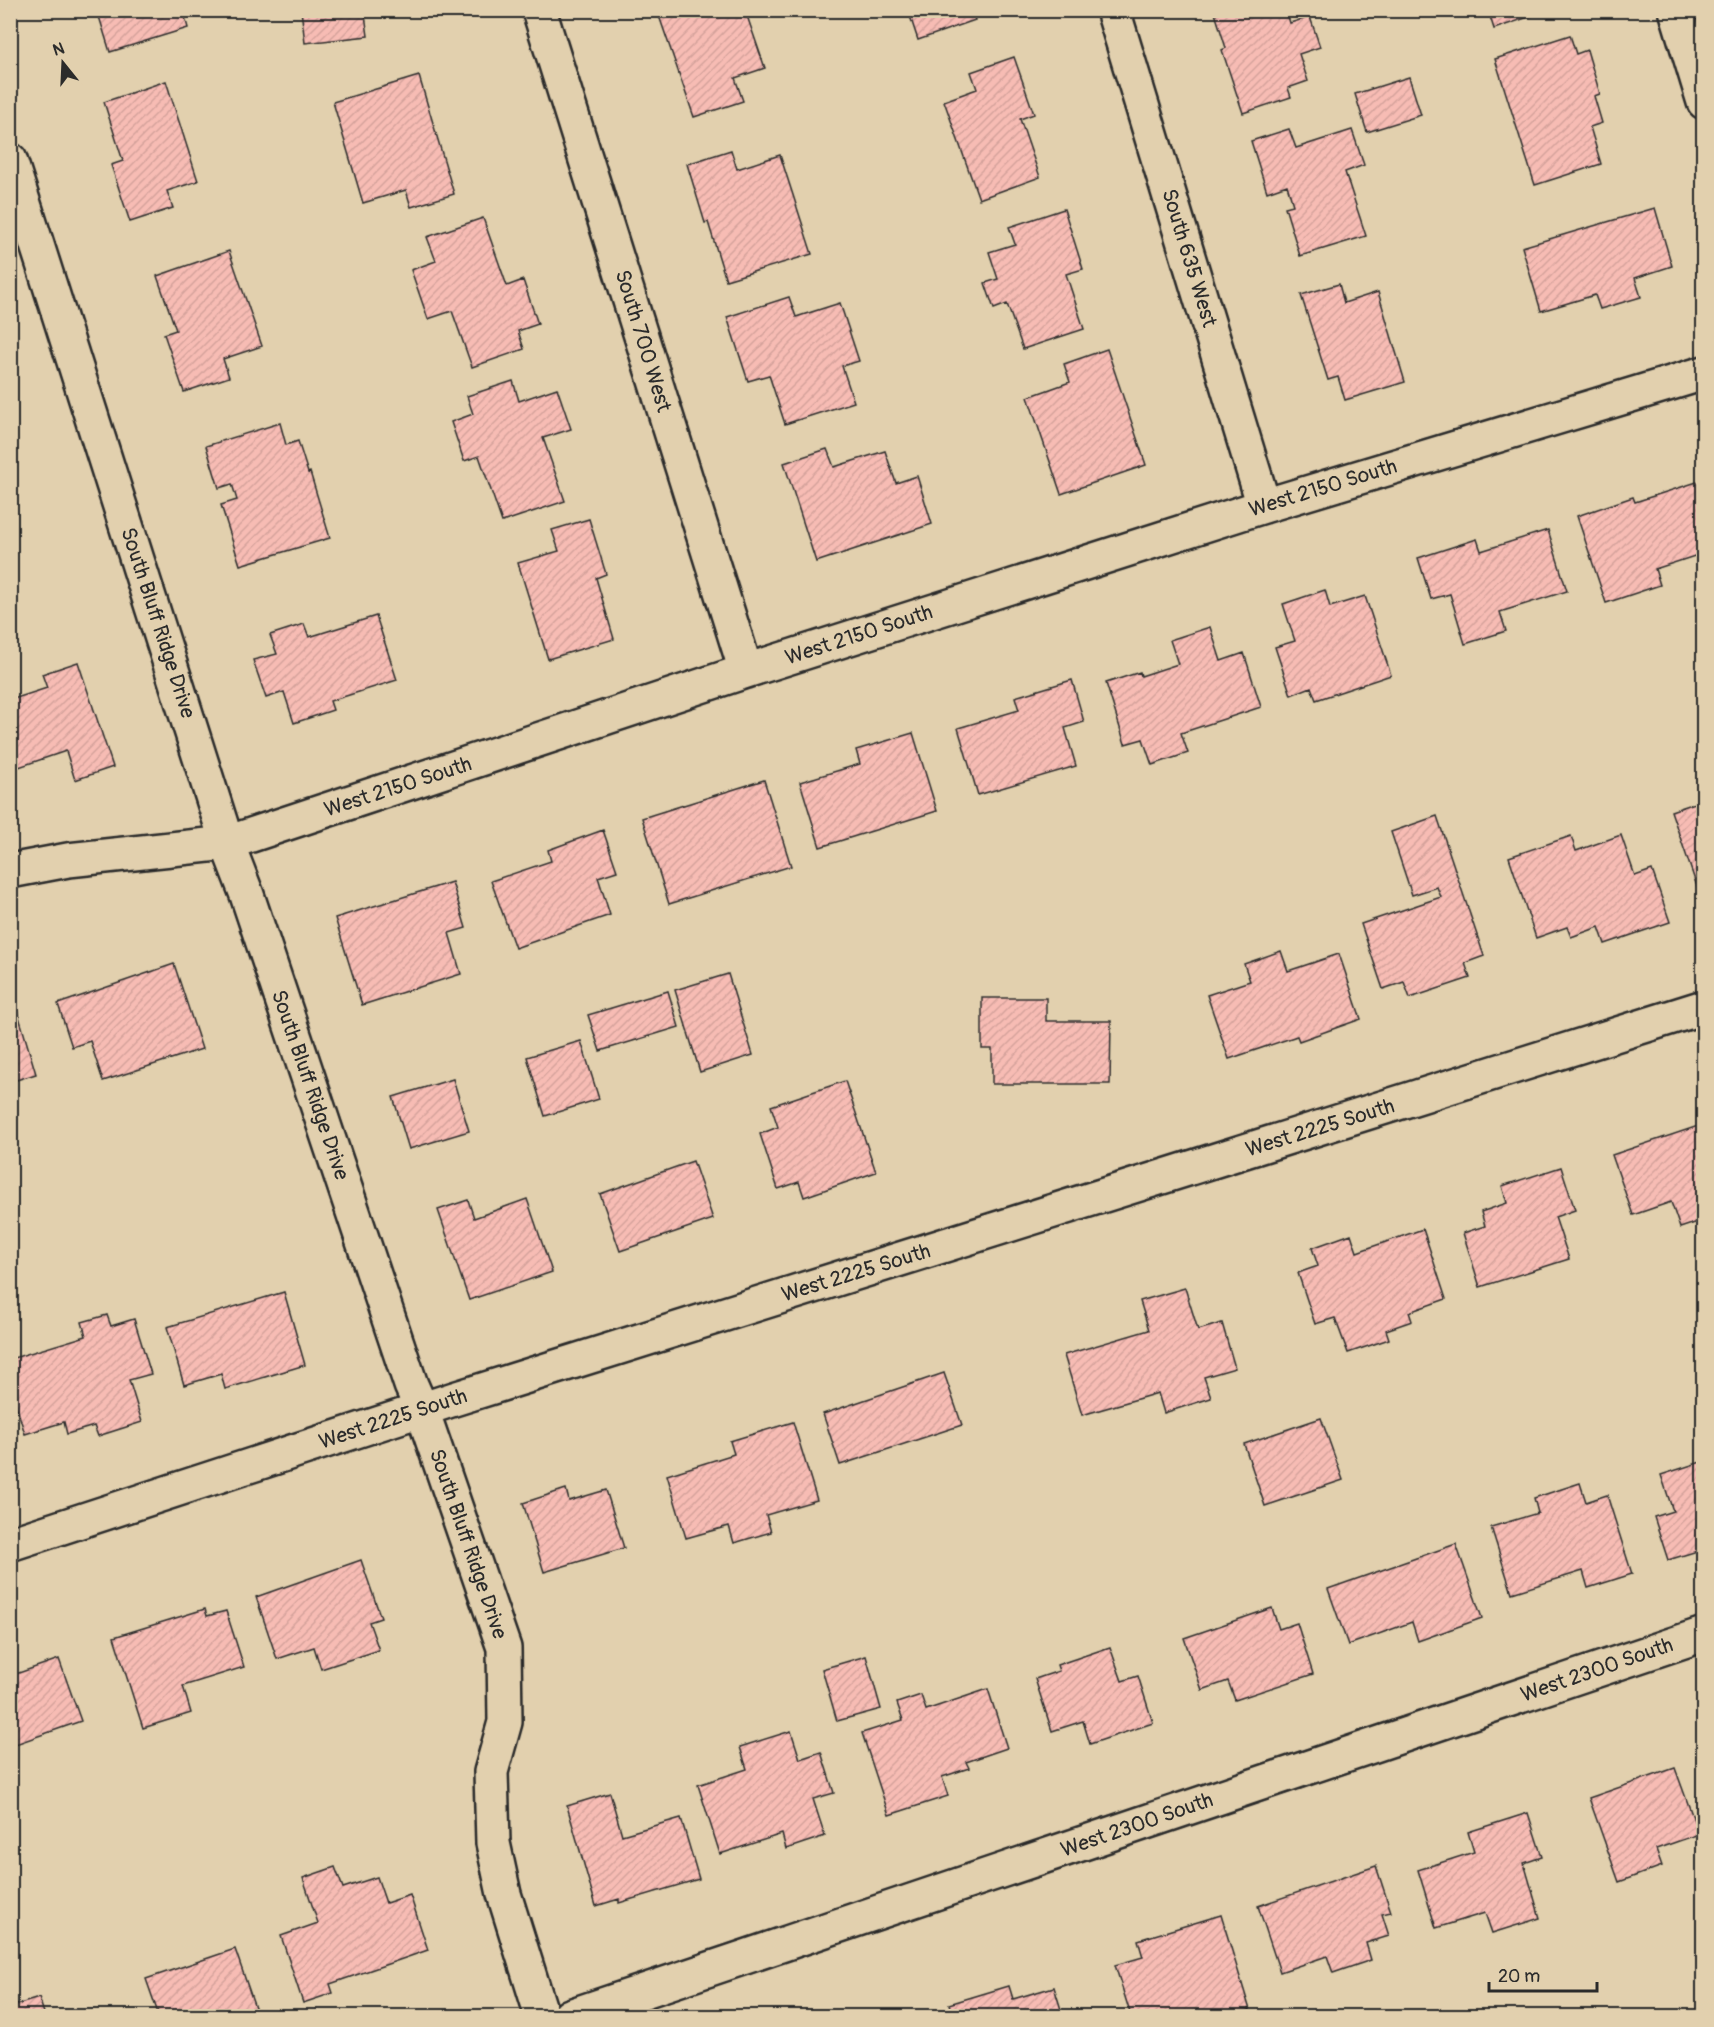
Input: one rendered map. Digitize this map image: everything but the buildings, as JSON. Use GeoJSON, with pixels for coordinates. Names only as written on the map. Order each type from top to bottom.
{"type":"FeatureCollection","features":[{"type":"Feature","properties":{"kind":"street","name":"South 700 West"},"geometry":{"type":"LineString","coordinates":[[539,10],[746,671]]}},
{"type":"Feature","properties":{"kind":"street","name":"South 635 West"},"geometry":{"type":"LineString","coordinates":[[1113,10],[1264,506]]}},
{"type":"Feature","properties":{"kind":"street"},"geometry":{"type":"LineString","coordinates":[[1676,10],[1704,102]]}},
{"type":"Feature","properties":{"kind":"street","name":"South Bluff Ridge Drive"},"geometry":{"type":"LineString","coordinates":[[10,160],[20,221],[227,843],[247,896],[411,1385],[422,1410],[504,1648],[505,1722],[491,1772],[493,1843],[504,1894],[542,2016]]}},
{"type":"Feature","properties":{"kind":"street","name":"West 2150 South"},"geometry":{"type":"LineString","coordinates":[[10,871],[68,860],[227,843],[746,671],[1264,506],[1704,373]]}},
{"type":"Feature","properties":{"kind":"street","name":"West 2225 South"},"geometry":{"type":"LineString","coordinates":[[10,1544],[422,1410],[1704,1007]]}},
{"type":"Feature","properties":{"kind":"street","name":"West 2300 South"},"geometry":{"type":"LineString","coordinates":[[570,2016],[1704,1634]]}}]}
